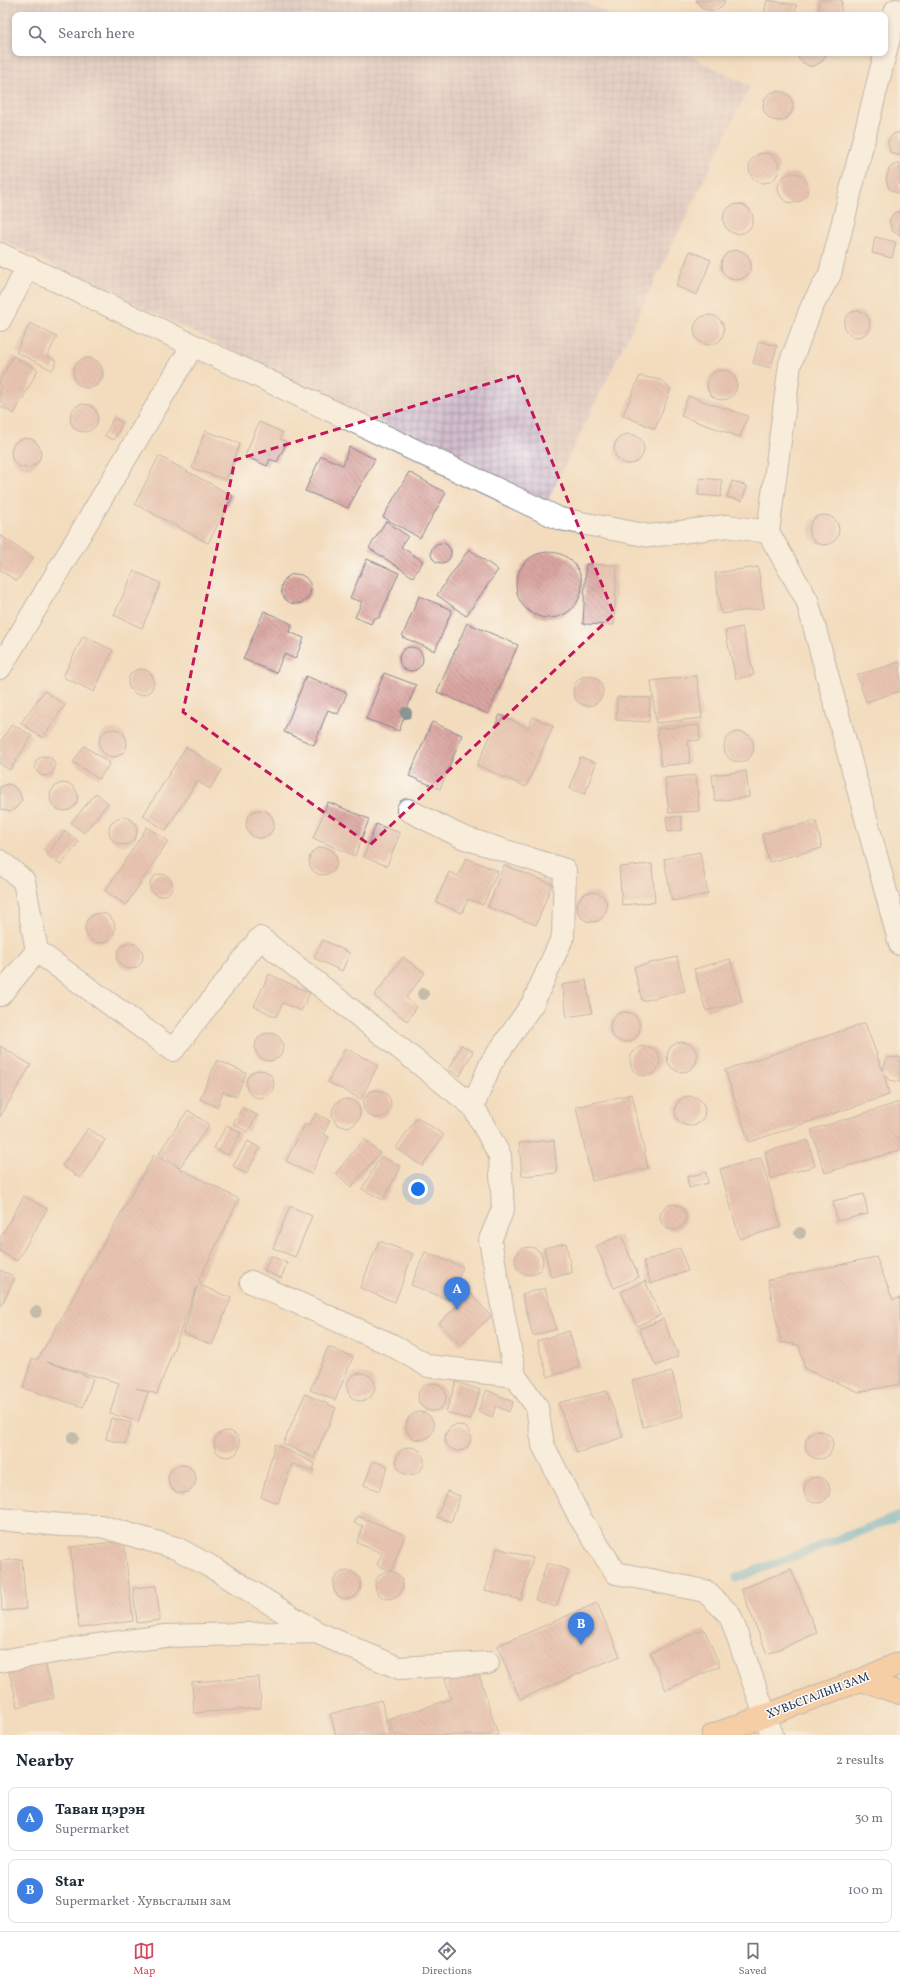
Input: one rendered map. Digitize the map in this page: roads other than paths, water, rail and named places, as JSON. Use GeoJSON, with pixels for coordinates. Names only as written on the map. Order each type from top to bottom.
{"type":"FeatureCollection","features":[{"type":"Feature","properties":{"kind":"main road"},"geometry":{"type":"LineString","coordinates":[[861,1680],[900,1647]]}},
{"type":"Feature","properties":{"kind":"main road","name":"ХУВЬСГАЛЫН ЗАМ"},"geometry":{"type":"LineString","coordinates":[[713,1735],[769,1726],[861,1680],[900,1663]]}},
{"type":"Feature","properties":{"kind":"main road"},"geometry":{"type":"LineString","coordinates":[[861,1680],[900,1693]]}},
{"type":"Feature","properties":{"kind":"street"},"geometry":{"type":"LineString","coordinates":[[888,42],[896,10]]}},
{"type":"Feature","properties":{"kind":"street"},"geometry":{"type":"LineString","coordinates":[[884,56],[830,274],[812,306],[790,364],[768,532],[807,600],[900,944]]}},
{"type":"Feature","properties":{"kind":"street"},"geometry":{"type":"LineString","coordinates":[[0,254],[560,519],[650,536],[728,526],[768,532]]}},
{"type":"Feature","properties":{"kind":"street"},"geometry":{"type":"LineString","coordinates":[[0,320],[28,267]]}},
{"type":"Feature","properties":{"kind":"street"},"geometry":{"type":"LineString","coordinates":[[0,668],[193,345]]}},
{"type":"Feature","properties":{"kind":"street"},"geometry":{"type":"LineString","coordinates":[[408,810],[462,837],[565,870],[563,936],[533,1003],[491,1063],[474,1106]]}},
{"type":"Feature","properties":{"kind":"street"},"geometry":{"type":"LineString","coordinates":[[0,861],[24,881],[37,950],[173,1050],[260,938],[474,1106],[500,1156],[503,1210],[490,1240],[515,1376],[537,1407],[543,1445],[576,1511],[616,1573],[705,1590],[730,1615],[769,1726]]}},
{"type":"Feature","properties":{"kind":"street"},"geometry":{"type":"LineString","coordinates":[[0,995],[37,950]]}},
{"type":"Feature","properties":{"kind":"street"},"geometry":{"type":"LineString","coordinates":[[251,1282],[392,1345],[428,1366],[515,1376]]}},
{"type":"Feature","properties":{"kind":"street"},"geometry":{"type":"LineString","coordinates":[[0,1519],[62,1525],[101,1526],[176,1548],[215,1569],[316,1632],[399,1668],[488,1663]]}},
{"type":"Feature","properties":{"kind":"street"},"geometry":{"type":"LineString","coordinates":[[0,1661],[90,1646],[165,1636],[316,1632]]}},
{"type":"Feature","properties":{"kind":"waterway"},"geometry":{"type":"LineString","coordinates":[[736,1578],[900,1516]]}},
{"type":"Feature","properties":{"kind":"place","name":"Таван цэрэн"},"geometry":{"type":"Point","coordinates":[457,1310]}},
{"type":"Feature","properties":{"kind":"place","name":"Star"},"geometry":{"type":"Point","coordinates":[581,1645]}}]}
